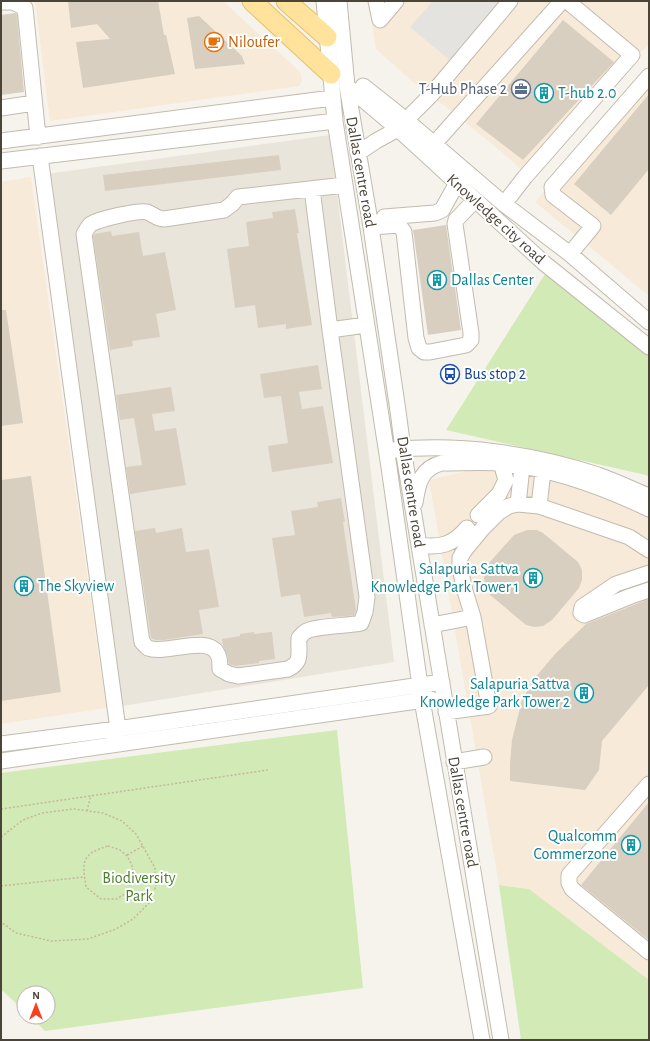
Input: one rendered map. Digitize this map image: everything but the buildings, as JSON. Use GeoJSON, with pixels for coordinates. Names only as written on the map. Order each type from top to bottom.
{"type":"FeatureCollection","features":[{"type":"Feature","properties":{"kind":"main road"},"geometry":{"type":"LineString","coordinates":[[252,1],[342,78]]}},
{"type":"Feature","properties":{"kind":"main road"},"geometry":{"type":"LineString","coordinates":[[286,1],[327,37]]}},
{"type":"Feature","properties":{"kind":"street"},"geometry":{"type":"LineString","coordinates":[[324,1],[327,37],[342,78]]}},
{"type":"Feature","properties":{"kind":"street"},"geometry":{"type":"LineString","coordinates":[[339,1],[342,78]]}},
{"type":"Feature","properties":{"kind":"street"},"geometry":{"type":"LineString","coordinates":[[376,1],[380,20],[396,1]]}},
{"type":"Feature","properties":{"kind":"street"},"geometry":{"type":"LineString","coordinates":[[358,153],[402,125],[431,95],[510,1]]}},
{"type":"Feature","properties":{"kind":"street"},"geometry":{"type":"LineString","coordinates":[[434,144],[562,1]]}},
{"type":"Feature","properties":{"kind":"street"},"geometry":{"type":"LineString","coordinates":[[504,204],[525,177],[632,54],[567,1]]}},
{"type":"Feature","properties":{"kind":"street"},"geometry":{"type":"LineString","coordinates":[[1,2],[14,2],[24,8],[38,137]]}},
{"type":"Feature","properties":{"kind":"street"},"geometry":{"type":"LineString","coordinates":[[570,254],[593,226],[553,195],[552,187],[649,76]]}},
{"type":"Feature","properties":{"kind":"street","name":"Dallas centre road"},"geometry":{"type":"LineString","coordinates":[[342,78],[332,98],[335,121],[386,451],[422,700],[482,1040]]}},
{"type":"Feature","properties":{"kind":"street","name":"Dallas centre road"},"geometry":{"type":"LineString","coordinates":[[342,78],[358,153],[370,222],[403,449],[501,1040]]}},
{"type":"Feature","properties":{"kind":"street","name":"Knowledge city road"},"geometry":{"type":"LineString","coordinates":[[342,78],[402,125],[434,144],[504,204],[570,254],[649,322]]}},
{"type":"Feature","properties":{"kind":"street"},"geometry":{"type":"LineString","coordinates":[[1,141],[332,98]]}},
{"type":"Feature","properties":{"kind":"street"},"geometry":{"type":"LineString","coordinates":[[1,108],[34,103]]}},
{"type":"Feature","properties":{"kind":"street"},"geometry":{"type":"LineString","coordinates":[[1,160],[335,121]]}},
{"type":"Feature","properties":{"kind":"street","name":"Knowledge city road"},"geometry":{"type":"LineString","coordinates":[[402,125],[457,183],[544,263],[649,347]]}},
{"type":"Feature","properties":{"kind":"street"},"geometry":{"type":"LineString","coordinates":[[40,156],[118,736]]}},
{"type":"Feature","properties":{"kind":"street"},"geometry":{"type":"LineString","coordinates":[[370,222],[435,213],[442,210],[457,183]]}},
{"type":"Feature","properties":{"kind":"street"},"geometry":{"type":"LineString","coordinates":[[312,189],[367,597],[365,612],[361,623],[312,629],[305,632],[299,638],[299,659],[296,666],[288,669],[238,676],[229,674],[220,669],[218,654],[205,645],[157,650],[147,648],[142,642],[84,234],[90,225],[99,220],[112,217],[147,212],[159,219],[164,219],[224,210],[238,197],[345,185]]}},
{"type":"Feature","properties":{"kind":"street"},"geometry":{"type":"LineString","coordinates":[[370,222],[399,225],[404,232],[416,338],[419,348],[424,352],[430,352],[466,345],[471,340],[471,332],[455,224],[456,220],[475,200]]}},
{"type":"Feature","properties":{"kind":"street"},"geometry":{"type":"LineString","coordinates":[[330,330],[366,325]]}},
{"type":"Feature","properties":{"kind":"street"},"geometry":{"type":"LineString","coordinates":[[386,451],[435,448],[488,451],[556,462],[599,475],[649,496]]}},
{"type":"Feature","properties":{"kind":"street"},"geometry":{"type":"LineString","coordinates":[[414,509],[416,493],[423,474],[428,469],[442,463],[501,464],[543,471],[595,486],[649,509]]}},
{"type":"Feature","properties":{"kind":"street"},"geometry":{"type":"LineString","coordinates":[[478,515],[499,494],[506,480],[501,464]]}},
{"type":"Feature","properties":{"kind":"street"},"geometry":{"type":"LineString","coordinates":[[518,504],[522,467]]}},
{"type":"Feature","properties":{"kind":"street"},"geometry":{"type":"LineString","coordinates":[[539,506],[543,471]]}},
{"type":"Feature","properties":{"kind":"street"},"geometry":{"type":"LineString","coordinates":[[1,744],[118,736],[422,700],[445,704],[489,706],[473,617],[460,568],[460,558],[482,529],[499,512],[509,506],[518,504],[539,506],[608,532],[629,536],[649,550]]}},
{"type":"Feature","properties":{"kind":"street"},"geometry":{"type":"LineString","coordinates":[[419,545],[432,547],[440,546],[460,537],[467,528]]}},
{"type":"Feature","properties":{"kind":"street"},"geometry":{"type":"LineString","coordinates":[[649,573],[616,584],[582,607],[581,613],[584,615],[649,590]]}},
{"type":"Feature","properties":{"kind":"street"},"geometry":{"type":"LineString","coordinates":[[432,625],[473,617]]}},
{"type":"Feature","properties":{"kind":"street"},"geometry":{"type":"LineString","coordinates":[[1,761],[118,736],[442,682]]}},
{"type":"Feature","properties":{"kind":"street"},"geometry":{"type":"LineString","coordinates":[[454,762],[484,757]]}},
{"type":"Feature","properties":{"kind":"street"},"geometry":{"type":"LineString","coordinates":[[649,784],[569,875],[569,883],[572,889],[649,952]]}},
{"type":"Feature","properties":{"kind":"path"},"geometry":{"type":"LineString","coordinates":[[1,809],[268,770]]}},
{"type":"Feature","properties":{"kind":"path"},"geometry":{"type":"LineString","coordinates":[[87,811],[91,795]]}},
{"type":"Feature","properties":{"kind":"path"},"geometry":{"type":"LineString","coordinates":[[1,837],[23,820],[42,813],[74,809],[103,813],[122,821],[136,834],[155,868],[156,886],[149,903],[133,919],[116,929],[88,939],[51,941],[16,933],[1,922]]}},
{"type":"Feature","properties":{"kind":"path"},"geometry":{"type":"LineString","coordinates":[[108,846],[120,850],[127,856],[132,865],[133,878],[126,893],[117,899],[101,899],[86,887],[83,868],[88,856],[97,850],[108,846]]}},
{"type":"Feature","properties":{"kind":"path"},"geometry":{"type":"LineString","coordinates":[[127,856],[143,846]]}},
{"type":"Feature","properties":{"kind":"path"},"geometry":{"type":"LineString","coordinates":[[1,886],[84,877]]}},
{"type":"Feature","properties":{"kind":"shaded area"},"geometry":{"type":"Polygon","coordinates":[[[35,1],[223,1],[301,73],[302,81],[299,86],[50,121],[35,1]]]}},
{"type":"Feature","properties":{"kind":"shaded area"},"geometry":{"type":"Polygon","coordinates":[[[369,1],[649,1],[649,44],[629,65],[533,180],[504,154],[413,82],[376,49],[369,1]]]}},
{"type":"Feature","properties":{"kind":"shaded area"},"geometry":{"type":"Polygon","coordinates":[[[433,1],[503,1],[451,61],[410,27],[433,1]]]}},
{"type":"Feature","properties":{"kind":"shaded area"},"geometry":{"type":"Polygon","coordinates":[[[649,69],[649,296],[535,202],[649,69]]]}},
{"type":"Feature","properties":{"kind":"shaded area"},"geometry":{"type":"Polygon","coordinates":[[[330,135],[394,662],[122,706],[46,174],[330,135]]]}},
{"type":"Feature","properties":{"kind":"shaded area"},"geometry":{"type":"Polygon","coordinates":[[[31,177],[106,708],[1,724],[1,182],[31,177]]]}},
{"type":"Feature","properties":{"kind":"shaded area"},"geometry":{"type":"Polygon","coordinates":[[[488,466],[540,475],[609,499],[649,519],[649,980],[529,889],[499,885],[429,480],[488,466]]]}},
{"type":"Feature","properties":{"kind":"green space"},"geometry":{"type":"Polygon","coordinates":[[[545,274],[649,354],[649,477],[646,475],[446,430],[545,274]]]}},
{"type":"Feature","properties":{"kind":"green space","name":"Biodiversity Park"},"geometry":{"type":"Polygon","coordinates":[[[337,730],[363,988],[45,1031],[39,1025],[56,1025],[56,985],[16,985],[16,1003],[3,991],[1,992],[1,773],[337,730]]]}},
{"type":"Feature","properties":{"kind":"green space"},"geometry":{"type":"Polygon","coordinates":[[[499,885],[529,889],[649,980],[649,1040],[521,1040],[499,885]]]}},
{"type":"Feature","properties":{"kind":"place","name":"Niloufer"},"geometry":{"type":"Point","coordinates":[214,42]}},
{"type":"Feature","properties":{"kind":"place","name":"T-Hub Phase 2"},"geometry":{"type":"Point","coordinates":[521,89]}},
{"type":"Feature","properties":{"kind":"place","name":"T-hub 2.0"},"geometry":{"type":"Point","coordinates":[544,93]}},
{"type":"Feature","properties":{"kind":"place","name":"Dallas Center"},"geometry":{"type":"Point","coordinates":[437,280]}},
{"type":"Feature","properties":{"kind":"place","name":"Bus stop 2"},"geometry":{"type":"Point","coordinates":[450,374]}},
{"type":"Feature","properties":{"kind":"place","name":"Salapuria Sattva Knowledge Park Tower 1"},"geometry":{"type":"Point","coordinates":[533,578]}},
{"type":"Feature","properties":{"kind":"place","name":"The Skyview"},"geometry":{"type":"Point","coordinates":[24,586]}},
{"type":"Feature","properties":{"kind":"place","name":"Salapuria Sattva Knowledge Park Tower 2"},"geometry":{"type":"Point","coordinates":[584,693]}},
{"type":"Feature","properties":{"kind":"place","name":"Qualcomm Commerzone"},"geometry":{"type":"Point","coordinates":[631,845]}}]}
